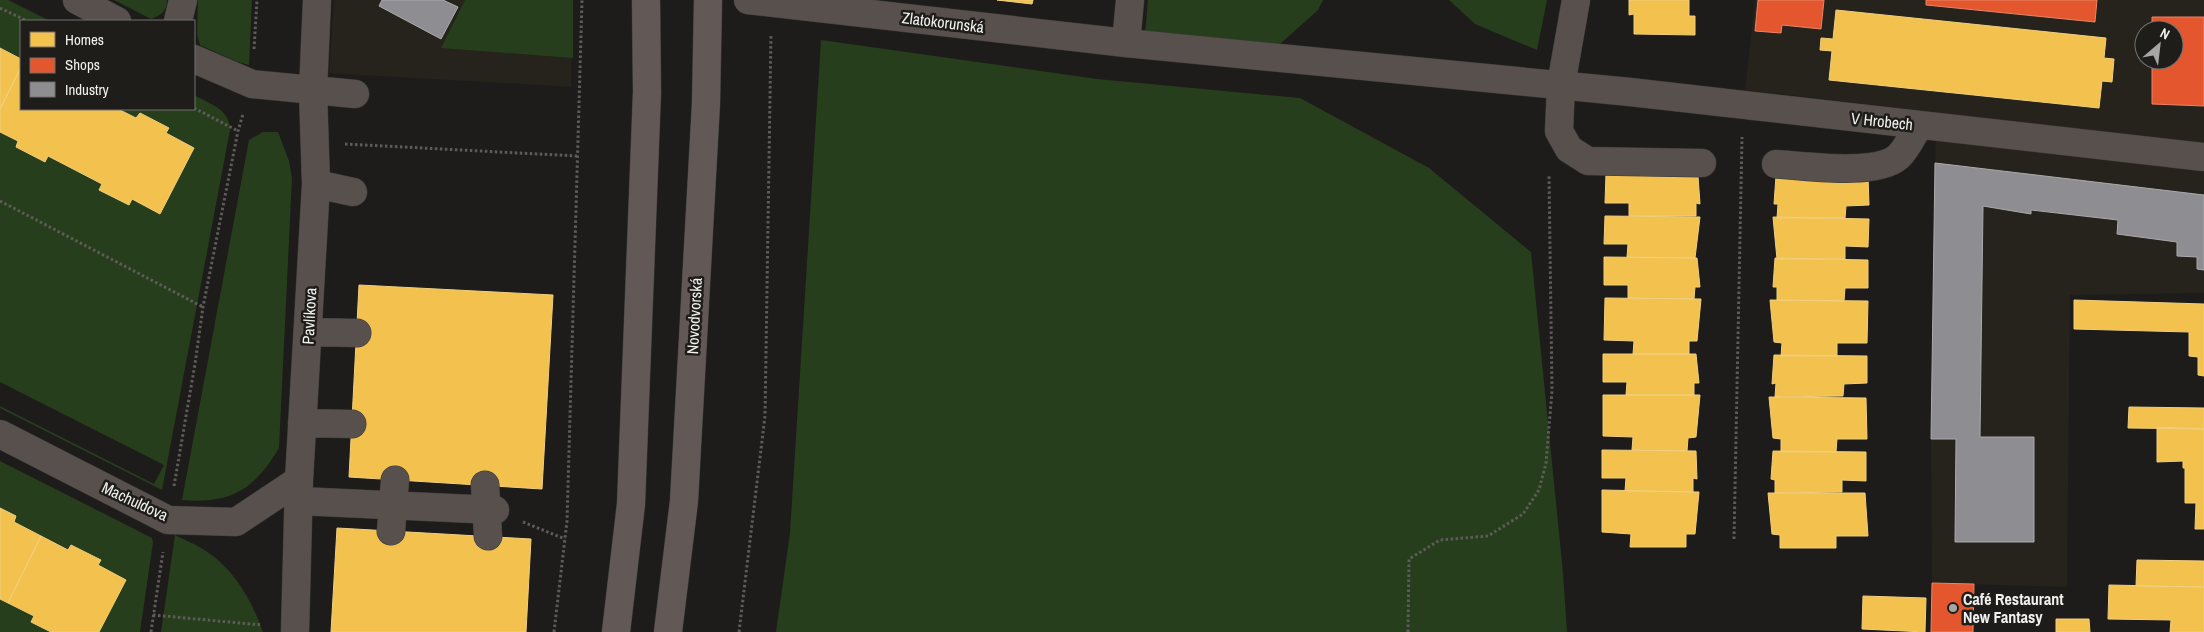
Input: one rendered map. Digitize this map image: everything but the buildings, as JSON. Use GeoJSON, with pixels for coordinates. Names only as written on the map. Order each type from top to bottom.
{"type":"FeatureCollection","features":[{"type":"Feature","properties":{"kind":"main road"},"geometry":{"type":"LineString","coordinates":[[616,632],[631,504],[646,92],[646,0]]}},
{"type":"Feature","properties":{"kind":"main road","name":"Novodvorská"},"geometry":{"type":"LineString","coordinates":[[668,632],[684,501],[706,103],[708,0]]}},
{"type":"Feature","properties":{"kind":"street"},"geometry":{"type":"LineString","coordinates":[[77,0],[115,20]]}},
{"type":"Feature","properties":{"kind":"street"},"geometry":{"type":"LineString","coordinates":[[178,20],[183,0]]}},
{"type":"Feature","properties":{"kind":"street","name":"Pavlíkova"},"geometry":{"type":"LineString","coordinates":[[295,630],[302,422],[316,184],[313,91],[317,0]]}},
{"type":"Feature","properties":{"kind":"street","name":"Zlatokorunská"},"geometry":{"type":"LineString","coordinates":[[748,0],[1132,43],[1561,85]]}},
{"type":"Feature","properties":{"kind":"street"},"geometry":{"type":"LineString","coordinates":[[1130,0],[1132,43]]}},
{"type":"Feature","properties":{"kind":"street"},"geometry":{"type":"LineString","coordinates":[[1576,0],[1561,85],[1559,131],[1570,149],[1588,161],[1702,163]]}},
{"type":"Feature","properties":{"kind":"street"},"geometry":{"type":"LineString","coordinates":[[195,59],[252,84],[355,94]]}},
{"type":"Feature","properties":{"kind":"street","name":"V Hrobech"},"geometry":{"type":"LineString","coordinates":[[1561,85],[2204,157]]}},
{"type":"Feature","properties":{"kind":"street"},"geometry":{"type":"LineString","coordinates":[[1776,164],[1866,168],[1885,165],[1899,157],[1919,125]]}},
{"type":"Feature","properties":{"kind":"street"},"geometry":{"type":"LineString","coordinates":[[316,184],[354,192]]}},
{"type":"Feature","properties":{"kind":"street"},"geometry":{"type":"LineString","coordinates":[[308,332],[357,332]]}},
{"type":"Feature","properties":{"kind":"street"},"geometry":{"type":"LineString","coordinates":[[302,422],[352,424]]}},
{"type":"Feature","properties":{"kind":"street","name":"Machuldova"},"geometry":{"type":"LineString","coordinates":[[0,434],[168,520],[236,522],[299,490]]}},
{"type":"Feature","properties":{"kind":"street"},"geometry":{"type":"LineString","coordinates":[[299,490],[392,505],[489,501],[488,536]]}},
{"type":"Feature","properties":{"kind":"path"},"geometry":{"type":"LineString","coordinates":[[151,632],[168,520],[196,364],[203,307],[238,131],[252,84],[257,0]]}},
{"type":"Feature","properties":{"kind":"path"},"geometry":{"type":"LineString","coordinates":[[554,632],[566,539],[582,0]]}},
{"type":"Feature","properties":{"kind":"path"},"geometry":{"type":"LineString","coordinates":[[0,8],[24,20]]}},
{"type":"Feature","properties":{"kind":"path"},"geometry":{"type":"LineString","coordinates":[[739,632],[765,416],[771,29]]}},
{"type":"Feature","properties":{"kind":"path"},"geometry":{"type":"LineString","coordinates":[[195,109],[238,131]]}},
{"type":"Feature","properties":{"kind":"path"},"geometry":{"type":"LineString","coordinates":[[1408,632],[1409,559],[1440,540],[1488,536],[1523,514],[1539,490],[1546,463],[1552,392],[1550,174],[1559,131]]}},
{"type":"Feature","properties":{"kind":"path"},"geometry":{"type":"LineString","coordinates":[[315,142],[577,156]]}},
{"type":"Feature","properties":{"kind":"path"},"geometry":{"type":"LineString","coordinates":[[1734,539],[1741,176]]}},
{"type":"Feature","properties":{"kind":"path"},"geometry":{"type":"LineString","coordinates":[[0,201],[203,307]]}},
{"type":"Feature","properties":{"kind":"path"},"geometry":{"type":"LineString","coordinates":[[489,501],[566,539]]}},
{"type":"Feature","properties":{"kind":"path"},"geometry":{"type":"LineString","coordinates":[[154,616],[295,630]]}},
{"type":"Feature","properties":{"kind":"shaded area"},"geometry":{"type":"Polygon","coordinates":[[[334,0],[573,0],[571,87],[329,73],[334,0]]]}},
{"type":"Feature","properties":{"kind":"shaded area"},"geometry":{"type":"Polygon","coordinates":[[[1755,0],[2204,0],[2204,293],[2070,295],[2067,587],[1932,583],[1931,439],[1936,112],[1745,90],[1755,0]]]}},
{"type":"Feature","properties":{"kind":"green space"},"geometry":{"type":"Polygon","coordinates":[[[0,0],[8,0],[48,20],[20,20],[20,58],[0,48],[0,0]]]}},
{"type":"Feature","properties":{"kind":"green space"},"geometry":{"type":"Polygon","coordinates":[[[114,0],[167,0],[163,12],[151,19],[114,0]]]}},
{"type":"Feature","properties":{"kind":"green space"},"geometry":{"type":"Polygon","coordinates":[[[198,0],[252,0],[249,65],[200,45],[197,34],[198,0]]]}},
{"type":"Feature","properties":{"kind":"green space"},"geometry":{"type":"Polygon","coordinates":[[[465,0],[573,0],[573,58],[441,48],[465,0]]]}},
{"type":"Feature","properties":{"kind":"green space"},"geometry":{"type":"Polygon","coordinates":[[[1148,0],[1323,0],[1318,10],[1280,44],[1145,34],[1148,0]]]}},
{"type":"Feature","properties":{"kind":"green space"},"geometry":{"type":"Polygon","coordinates":[[[1449,0],[1547,0],[1537,50],[1475,24],[1449,0]]]}},
{"type":"Feature","properties":{"kind":"green space"},"geometry":{"type":"Polygon","coordinates":[[[821,40],[1097,79],[1300,98],[1429,168],[1531,252],[1563,573],[1567,632],[776,632],[790,533],[821,40]]]}},
{"type":"Feature","properties":{"kind":"green space"},"geometry":{"type":"Polygon","coordinates":[[[195,96],[223,112],[227,117],[230,130],[162,490],[0,408],[0,406],[154,484],[164,465],[0,382],[0,132],[18,141],[16,147],[44,162],[48,156],[160,214],[194,148],[166,133],[169,128],[140,113],[136,118],[120,110],[195,110],[195,96]]]}},
{"type":"Feature","properties":{"kind":"green space"},"geometry":{"type":"Polygon","coordinates":[[[263,132],[278,132],[289,161],[292,178],[279,448],[260,474],[240,491],[214,499],[199,501],[182,500],[249,140],[263,132]]]}},
{"type":"Feature","properties":{"kind":"green space"},"geometry":{"type":"Polygon","coordinates":[[[0,461],[152,538],[140,632],[99,632],[126,580],[98,565],[100,559],[71,545],[68,550],[14,522],[16,516],[0,508],[0,461]]]}},
{"type":"Feature","properties":{"kind":"green space"},"geometry":{"type":"Polygon","coordinates":[[[175,535],[206,551],[226,567],[248,598],[263,632],[161,632],[175,535]]]}},
{"type":"Feature","properties":{"kind":"green space"},"geometry":{"type":"Polygon","coordinates":[[[0,599],[34,616],[51,632],[0,632],[0,599]]]}},
{"type":"Feature","properties":{"kind":"place","name":"Café Restaurant New Fantasy"},"geometry":{"type":"Point","coordinates":[1953,608]}}]}
